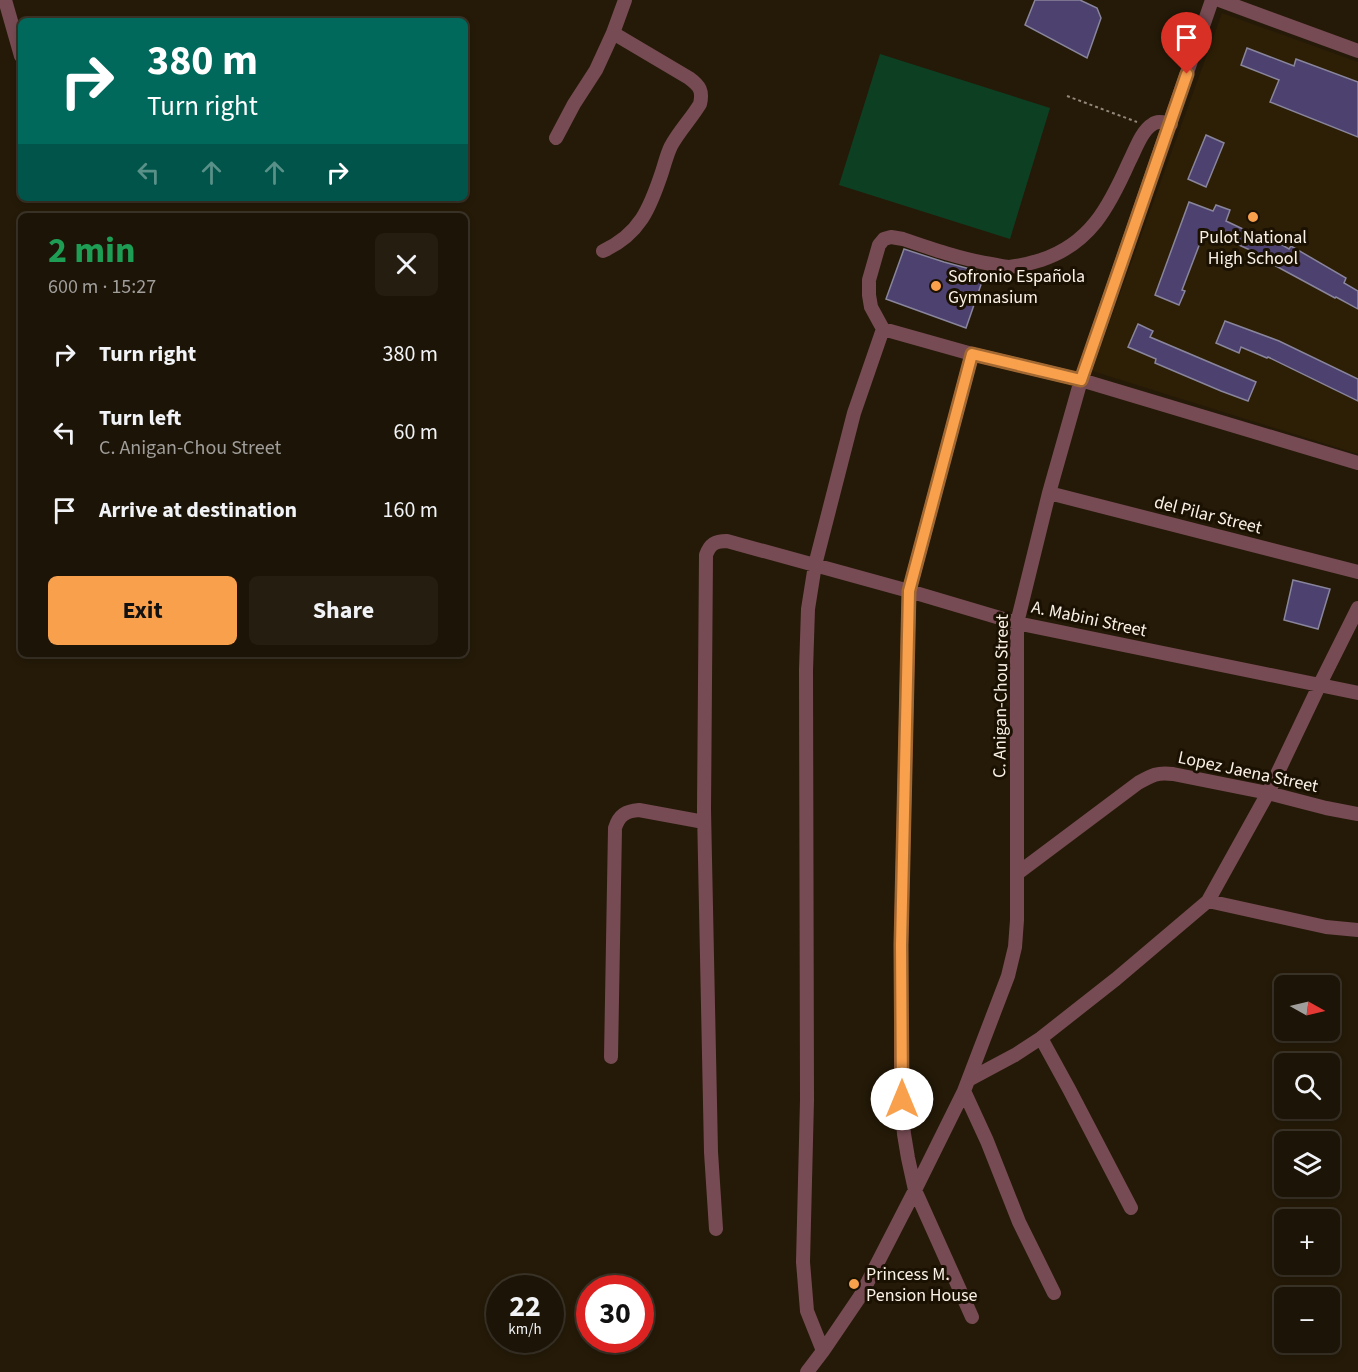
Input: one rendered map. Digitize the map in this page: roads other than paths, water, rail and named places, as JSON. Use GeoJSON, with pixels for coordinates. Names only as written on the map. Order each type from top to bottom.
{"type":"FeatureCollection","features":[{"type":"Feature","properties":{"kind":"street"},"geometry":{"type":"LineString","coordinates":[[5,0],[18,46]]}},
{"type":"Feature","properties":{"kind":"street"},"geometry":{"type":"LineString","coordinates":[[556,138],[596,70],[625,0]]}},
{"type":"Feature","properties":{"kind":"street","name":"C. Anigan-Chou Street"},"geometry":{"type":"LineString","coordinates":[[807,1372],[861,1295],[915,1190],[967,1085],[1008,976],[1015,947],[1017,920],[1017,623],[1049,494],[1081,380],[1212,0]]}},
{"type":"Feature","properties":{"kind":"street"},"geometry":{"type":"LineString","coordinates":[[1219,0],[1358,51]]}},
{"type":"Feature","properties":{"kind":"street"},"geometry":{"type":"LineString","coordinates":[[603,250],[628,237],[642,220],[655,192],[671,146],[700,104],[702,96],[698,85],[689,78],[613,33]]}},
{"type":"Feature","properties":{"kind":"street"},"geometry":{"type":"LineString","coordinates":[[1170,124],[1159,122],[1150,126],[1134,152],[1116,192],[1095,224],[1080,240],[1056,255],[1009,267],[976,261],[891,237],[884,239],[879,245],[868,280],[871,307],[884,329],[972,354],[1081,380],[1358,463]]}},
{"type":"Feature","properties":{"kind":"street"},"geometry":{"type":"LineString","coordinates":[[823,1351],[807,1311],[803,1262],[807,1100],[806,670],[808,609],[815,565],[854,412],[884,329]]}},
{"type":"Feature","properties":{"kind":"street"},"geometry":{"type":"LineString","coordinates":[[972,354],[909,591],[901,945],[901,1087],[908,1158],[915,1190],[972,1317]]}},
{"type":"Feature","properties":{"kind":"street","name":"del Pilar Street"},"geometry":{"type":"LineString","coordinates":[[1049,494],[1358,572]]}},
{"type":"Feature","properties":{"kind":"street","name":"A. Mabini Street"},"geometry":{"type":"LineString","coordinates":[[704,822],[706,555],[712,543],[719,541],[727,541],[815,565],[1017,623],[1358,693]]}},
{"type":"Feature","properties":{"kind":"street"},"geometry":{"type":"LineString","coordinates":[[1054,1293],[1019,1221],[967,1085],[1041,1038],[1116,979],[1208,901],[1268,793],[1358,608]]}},
{"type":"Feature","properties":{"kind":"street","name":"Lopez Jaena Street"},"geometry":{"type":"LineString","coordinates":[[1018,873],[1151,775],[1160,773],[1268,793],[1358,814]]}},
{"type":"Feature","properties":{"kind":"street"},"geometry":{"type":"LineString","coordinates":[[610,1057],[615,828],[618,820],[624,813],[639,810],[704,822],[711,1152],[716,1229]]}},
{"type":"Feature","properties":{"kind":"street"},"geometry":{"type":"LineString","coordinates":[[1208,901],[1326,927],[1358,930]]}},
{"type":"Feature","properties":{"kind":"street"},"geometry":{"type":"LineString","coordinates":[[1041,1038],[1131,1208]]}},
{"type":"Feature","properties":{"kind":"place","name":"Pulot National High School"},"geometry":{"type":"Point","coordinates":[1253,217]}},
{"type":"Feature","properties":{"kind":"place","name":"Sofronio Española Gymnasium"},"geometry":{"type":"Point","coordinates":[936,286]}},
{"type":"Feature","properties":{"kind":"place","name":"Princess M. Pension House"},"geometry":{"type":"Point","coordinates":[854,1284]}}]}
